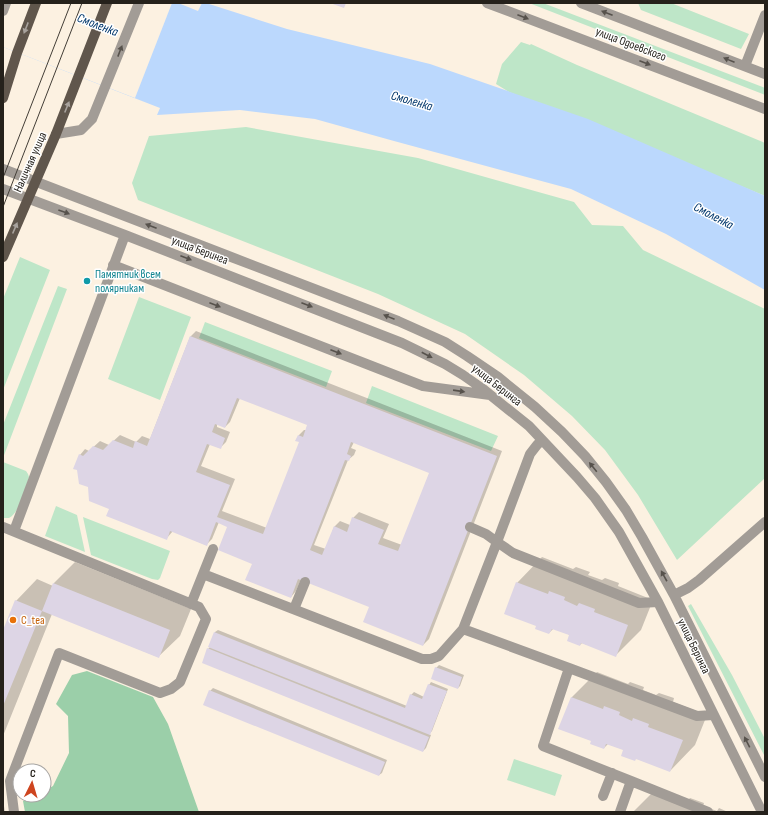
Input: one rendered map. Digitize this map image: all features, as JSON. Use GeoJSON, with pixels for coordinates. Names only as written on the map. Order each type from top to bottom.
{"type":"FeatureCollection","features":[{"type":"Feature","properties":{"kind":"main road"},"geometry":{"type":"LineString","coordinates":[[3,98],[17,52],[36,3]]}},
{"type":"Feature","properties":{"kind":"main road","name":"Наличная улица"},"geometry":{"type":"LineString","coordinates":[[3,257],[56,134],[107,3]]}},
{"type":"Feature","properties":{"kind":"street"},"geometry":{"type":"LineString","coordinates":[[3,11],[6,3]]}},
{"type":"Feature","properties":{"kind":"street"},"geometry":{"type":"LineString","coordinates":[[56,134],[81,130],[92,119],[139,3]]}},
{"type":"Feature","properties":{"kind":"street","name":"улица Одоевского"},"geometry":{"type":"LineString","coordinates":[[487,3],[765,109]]}},
{"type":"Feature","properties":{"kind":"street","name":"улица Одоевского"},"geometry":{"type":"LineString","coordinates":[[582,3],[765,74]]}},
{"type":"Feature","properties":{"kind":"street"},"geometry":{"type":"LineString","coordinates":[[744,66],[765,16]]}},
{"type":"Feature","properties":{"kind":"street","name":"улица Беринга"},"geometry":{"type":"LineString","coordinates":[[3,170],[378,313],[445,342],[498,377],[535,407],[562,432],[585,456],[626,510],[674,595],[765,777]]}},
{"type":"Feature","properties":{"kind":"street","name":"улица Беринга"},"geometry":{"type":"LineString","coordinates":[[3,189],[402,342],[463,375],[528,426],[595,498],[628,547],[658,602],[762,812]]}},
{"type":"Feature","properties":{"kind":"street"},"geometry":{"type":"LineString","coordinates":[[14,531],[125,235]]}},
{"type":"Feature","properties":{"kind":"street"},"geometry":{"type":"LineString","coordinates":[[113,265],[423,386],[490,396]]}},
{"type":"Feature","properties":{"kind":"street"},"geometry":{"type":"LineString","coordinates":[[203,574],[422,659],[431,659],[439,656],[463,629],[530,454],[542,440]]}},
{"type":"Feature","properties":{"kind":"street"},"geometry":{"type":"LineString","coordinates":[[674,595],[688,588],[699,580],[765,522]]}},
{"type":"Feature","properties":{"kind":"street"},"geometry":{"type":"LineString","coordinates":[[3,527],[198,607],[206,619],[180,682],[171,689],[160,692],[59,654],[10,781],[14,812]]}},
{"type":"Feature","properties":{"kind":"street"},"geometry":{"type":"LineString","coordinates":[[470,528],[486,534],[513,553],[639,603],[658,602]]}},
{"type":"Feature","properties":{"kind":"street"},"geometry":{"type":"LineString","coordinates":[[191,604],[213,548]]}},
{"type":"Feature","properties":{"kind":"street"},"geometry":{"type":"LineString","coordinates":[[294,609],[305,582]]}},
{"type":"Feature","properties":{"kind":"street"},"geometry":{"type":"LineString","coordinates":[[463,629],[697,716],[713,715]]}},
{"type":"Feature","properties":{"kind":"street"},"geometry":{"type":"LineString","coordinates":[[569,668],[543,746],[708,812]]}},
{"type":"Feature","properties":{"kind":"street"},"geometry":{"type":"LineString","coordinates":[[603,796],[612,773]]}},
{"type":"Feature","properties":{"kind":"street"},"geometry":{"type":"LineString","coordinates":[[620,812],[631,781]]}},
{"type":"Feature","properties":{"kind":"green space"},"geometry":{"type":"Polygon","coordinates":[[[529,3],[543,3],[765,88],[765,95],[529,3]]]}},
{"type":"Feature","properties":{"kind":"green space"},"geometry":{"type":"Polygon","coordinates":[[[638,3],[671,3],[749,34],[741,49],[641,10],[638,3]]]}},
{"type":"Feature","properties":{"kind":"green space"},"geometry":{"type":"Polygon","coordinates":[[[521,42],[531,44],[577,65],[765,143],[765,196],[509,92],[496,84],[502,64],[521,42]]]}},
{"type":"Feature","properties":{"kind":"green space"},"geometry":{"type":"Polygon","coordinates":[[[246,127],[418,158],[574,202],[592,225],[623,226],[643,250],[765,309],[765,478],[677,560],[638,495],[605,450],[572,416],[524,375],[465,334],[378,294],[138,200],[132,183],[149,136],[246,127]]]}},
{"type":"Feature","properties":{"kind":"green space"},"geometry":{"type":"Polygon","coordinates":[[[20,257],[50,270],[3,390],[3,299],[20,257]]]}},
{"type":"Feature","properties":{"kind":"green space"},"geometry":{"type":"Polygon","coordinates":[[[58,286],[67,289],[3,458],[3,425],[58,286]]]}},
{"type":"Feature","properties":{"kind":"green space"},"geometry":{"type":"Polygon","coordinates":[[[139,297],[191,317],[160,400],[108,379],[139,297]]]}},
{"type":"Feature","properties":{"kind":"green space"},"geometry":{"type":"Polygon","coordinates":[[[205,322],[332,371],[326,387],[199,338],[205,322]]]}},
{"type":"Feature","properties":{"kind":"green space"},"geometry":{"type":"Polygon","coordinates":[[[372,386],[498,436],[491,451],[366,403],[372,386]]]}},
{"type":"Feature","properties":{"kind":"green space"},"geometry":{"type":"Polygon","coordinates":[[[3,462],[26,471],[29,477],[19,506],[9,518],[3,518],[3,462]]]}},
{"type":"Feature","properties":{"kind":"green space"},"geometry":{"type":"Polygon","coordinates":[[[56,506],[77,515],[85,552],[45,536],[56,506]]]}},
{"type":"Feature","properties":{"kind":"green space"},"geometry":{"type":"Polygon","coordinates":[[[83,517],[170,551],[160,578],[158,580],[152,579],[91,555],[83,517]]]}},
{"type":"Feature","properties":{"kind":"green space"},"geometry":{"type":"Polygon","coordinates":[[[691,604],[732,675],[765,739],[765,757],[688,606],[691,604]]]}},
{"type":"Feature","properties":{"kind":"green space"},"geometry":{"type":"Polygon","coordinates":[[[87,671],[153,697],[168,724],[199,812],[25,812],[23,803],[52,803],[52,787],[69,753],[68,716],[56,704],[72,675],[87,671]]]}},
{"type":"Feature","properties":{"kind":"green space"},"geometry":{"type":"Polygon","coordinates":[[[514,759],[562,775],[555,796],[507,780],[514,759]]]}},
{"type":"Feature","properties":{"kind":"water","name":"Смоленка"},"geometry":{"type":"Polygon","coordinates":[[[3,3],[178,3],[198,11],[202,3],[206,3],[287,29],[430,64],[588,119],[765,196],[765,290],[666,234],[571,189],[315,119],[240,110],[157,115],[160,108],[3,47],[3,3]]]}},
{"type":"Feature","properties":{"kind":"pier"},"geometry":{"type":"Polygon","coordinates":[[[3,3],[172,3],[135,98],[3,47],[3,3]]]}},
{"type":"Feature","properties":{"kind":"building"},"geometry":{"type":"Polygon","coordinates":[[[330,3],[346,3],[344,8],[330,3]]]}},
{"type":"Feature","properties":{"kind":"building"},"geometry":{"type":"Polygon","coordinates":[[[190,336],[497,456],[423,646],[363,622],[369,607],[298,579],[291,598],[245,580],[252,564],[218,550],[227,527],[216,522],[207,546],[170,531],[167,540],[106,516],[109,509],[89,501],[88,487],[79,484],[77,470],[73,469],[79,454],[83,456],[93,446],[103,450],[113,440],[133,448],[135,441],[147,446],[190,336]],[[237,398],[225,428],[215,424],[212,432],[225,438],[221,449],[207,444],[196,472],[230,485],[217,517],[263,534],[299,442],[295,441],[298,435],[303,437],[307,425],[237,398]],[[351,442],[347,454],[351,456],[349,461],[345,460],[310,550],[322,555],[334,526],[347,532],[352,517],[384,530],[378,544],[398,551],[429,473],[351,442]]]}},
{"type":"Feature","properties":{"kind":"building"},"geometry":{"type":"Polygon","coordinates":[[[516,582],[548,594],[549,591],[565,597],[564,600],[577,606],[579,603],[595,609],[594,612],[628,625],[616,657],[581,643],[580,646],[567,641],[569,635],[552,629],[549,634],[535,629],[536,626],[504,614],[516,582]]]}},
{"type":"Feature","properties":{"kind":"building"},"geometry":{"type":"Polygon","coordinates":[[[53,583],[170,630],[159,658],[42,611],[53,583]]]}},
{"type":"Feature","properties":{"kind":"building"},"geometry":{"type":"Polygon","coordinates":[[[15,600],[42,611],[3,706],[3,630],[15,600]]]}},
{"type":"Feature","properties":{"kind":"building"},"geometry":{"type":"Polygon","coordinates":[[[214,632],[405,708],[410,694],[422,699],[428,684],[447,691],[430,735],[208,647],[214,632]]]}},
{"type":"Feature","properties":{"kind":"building"},"geometry":{"type":"Polygon","coordinates":[[[207,648],[429,737],[423,752],[202,663],[207,648]]]}},
{"type":"Feature","properties":{"kind":"building"},"geometry":{"type":"Polygon","coordinates":[[[435,667],[462,677],[458,689],[431,679],[435,667]]]}},
{"type":"Feature","properties":{"kind":"building"},"geometry":{"type":"Polygon","coordinates":[[[209,690],[385,762],[379,776],[203,705],[209,690]]]}},
{"type":"Feature","properties":{"kind":"building"},"geometry":{"type":"Polygon","coordinates":[[[571,697],[603,709],[604,706],[620,712],[619,715],[632,721],[633,718],[649,724],[648,727],[683,740],[670,772],[636,759],[635,761],[621,756],[623,750],[606,744],[604,749],[590,744],[591,741],[558,729],[571,697]]]}},
{"type":"Feature","properties":{"kind":"tram line"},"geometry":{"type":"LineString","coordinates":[[3,178],[71,3]]}},
{"type":"Feature","properties":{"kind":"tram line"},"geometry":{"type":"LineString","coordinates":[[3,207],[82,3]]}},
{"type":"Feature","properties":{"kind":"place","name":"Памятник всем полярникам"},"geometry":{"type":"Point","coordinates":[87,281]}},
{"type":"Feature","properties":{"kind":"place","name":"C_tea"},"geometry":{"type":"Point","coordinates":[13,620]}}]}
